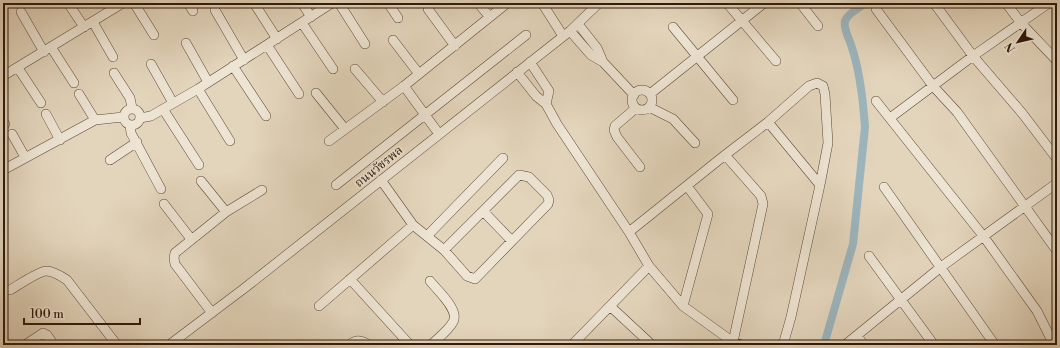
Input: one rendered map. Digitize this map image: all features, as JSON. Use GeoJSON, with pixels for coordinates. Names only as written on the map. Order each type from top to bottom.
{"type":"FeatureCollection","features":[{"type":"Feature","properties":{"kind":"street"},"geometry":{"type":"LineString","coordinates":[[68,3],[84,27]]}},
{"type":"Feature","properties":{"kind":"street"},"geometry":{"type":"LineString","coordinates":[[5,72],[18,68],[123,3]]}},
{"type":"Feature","properties":{"kind":"street"},"geometry":{"type":"LineString","coordinates":[[134,3],[154,35]]}},
{"type":"Feature","properties":{"kind":"street"},"geometry":{"type":"LineString","coordinates":[[254,3],[277,39]]}},
{"type":"Feature","properties":{"kind":"street"},"geometry":{"type":"LineString","coordinates":[[302,3],[311,17]]}},
{"type":"Feature","properties":{"kind":"street"},"geometry":{"type":"LineString","coordinates":[[140,118],[152,116],[163,110],[332,3]]}},
{"type":"Feature","properties":{"kind":"street"},"geometry":{"type":"LineString","coordinates":[[339,3],[365,44]]}},
{"type":"Feature","properties":{"kind":"street"},"geometry":{"type":"LineString","coordinates":[[388,3],[398,18]]}},
{"type":"Feature","properties":{"kind":"street"},"geometry":{"type":"LineString","coordinates":[[478,3],[489,16]]}},
{"type":"Feature","properties":{"kind":"street"},"geometry":{"type":"LineString","coordinates":[[542,3],[566,34],[591,55],[603,62],[634,95]]}},
{"type":"Feature","properties":{"kind":"street","name":"ถนนวัชรพล"},"geometry":{"type":"LineString","coordinates":[[170,345],[566,34],[600,3]]}},
{"type":"Feature","properties":{"kind":"street"},"geometry":{"type":"LineString","coordinates":[[727,3],[776,60]]}},
{"type":"Feature","properties":{"kind":"street"},"geometry":{"type":"LineString","coordinates":[[650,94],[764,3]]}},
{"type":"Feature","properties":{"kind":"street"},"geometry":{"type":"LineString","coordinates":[[800,3],[818,26]]}},
{"type":"Feature","properties":{"kind":"street"},"geometry":{"type":"LineString","coordinates":[[934,3],[973,56],[1022,113],[1057,159]]}},
{"type":"Feature","properties":{"kind":"street"},"geometry":{"type":"LineString","coordinates":[[1006,3],[1021,23],[1057,61]]}},
{"type":"Feature","properties":{"kind":"street"},"geometry":{"type":"LineString","coordinates":[[890,118],[973,56],[1049,3]]}},
{"type":"Feature","properties":{"kind":"street"},"geometry":{"type":"LineString","coordinates":[[329,142],[404,86],[455,46],[489,16],[506,4]]}},
{"type":"Feature","properties":{"kind":"street"},"geometry":{"type":"LineString","coordinates":[[428,9],[455,46]]}},
{"type":"Feature","properties":{"kind":"street"},"geometry":{"type":"LineString","coordinates":[[876,9],[933,86],[957,112],[1057,251]]}},
{"type":"Feature","properties":{"kind":"street"},"geometry":{"type":"LineString","coordinates":[[215,10],[244,60]]}},
{"type":"Feature","properties":{"kind":"street"},"geometry":{"type":"LineString","coordinates":[[21,12],[47,50],[74,82]]}},
{"type":"Feature","properties":{"kind":"street"},"geometry":{"type":"LineString","coordinates":[[93,22],[113,57]]}},
{"type":"Feature","properties":{"kind":"street"},"geometry":{"type":"LineString","coordinates":[[302,23],[333,69]]}},
{"type":"Feature","properties":{"kind":"street"},"geometry":{"type":"LineString","coordinates":[[578,24],[597,48],[603,62]]}},
{"type":"Feature","properties":{"kind":"street"},"geometry":{"type":"LineString","coordinates":[[673,27],[733,100]]}},
{"type":"Feature","properties":{"kind":"street"},"geometry":{"type":"LineString","coordinates":[[336,185],[526,35]]}},
{"type":"Feature","properties":{"kind":"street"},"geometry":{"type":"LineString","coordinates":[[393,40],[419,74]]}},
{"type":"Feature","properties":{"kind":"street"},"geometry":{"type":"LineString","coordinates":[[186,43],[208,82]]}},
{"type":"Feature","properties":{"kind":"street"},"geometry":{"type":"LineString","coordinates":[[267,45],[299,94]]}},
{"type":"Feature","properties":{"kind":"street"},"geometry":{"type":"LineString","coordinates":[[530,62],[549,91],[546,104]]}},
{"type":"Feature","properties":{"kind":"street"},"geometry":{"type":"LineString","coordinates":[[150,64],[173,103]]}},
{"type":"Feature","properties":{"kind":"street"},"geometry":{"type":"LineString","coordinates":[[233,66],[266,116]]}},
{"type":"Feature","properties":{"kind":"street"},"geometry":{"type":"LineString","coordinates":[[18,68],[41,102]]}},
{"type":"Feature","properties":{"kind":"street"},"geometry":{"type":"LineString","coordinates":[[355,69],[383,102]]}},
{"type":"Feature","properties":{"kind":"street"},"geometry":{"type":"LineString","coordinates":[[517,72],[536,96],[546,104],[577,156],[629,232],[649,266],[683,306],[737,343],[763,204],[758,191],[725,155]]}},
{"type":"Feature","properties":{"kind":"street"},"geometry":{"type":"LineString","coordinates":[[114,73],[130,98],[132,108],[139,112],[140,118],[138,123],[130,125],[125,122],[123,117],[125,111],[132,108]]}},
{"type":"Feature","properties":{"kind":"street"},"geometry":{"type":"LineString","coordinates":[[629,232],[768,122],[810,86],[817,82],[823,86],[825,94],[828,143],[791,317],[783,345]]}},
{"type":"Feature","properties":{"kind":"street"},"geometry":{"type":"LineString","coordinates":[[404,86],[426,114],[439,134]]}},
{"type":"Feature","properties":{"kind":"street"},"geometry":{"type":"LineString","coordinates":[[198,89],[230,141]]}},
{"type":"Feature","properties":{"kind":"street"},"geometry":{"type":"LineString","coordinates":[[649,108],[652,100],[650,94],[644,90],[638,91],[634,95],[632,101],[636,108],[644,110],[649,108],[673,118],[695,143]]}},
{"type":"Feature","properties":{"kind":"street"},"geometry":{"type":"LineString","coordinates":[[316,93],[345,129]]}},
{"type":"Feature","properties":{"kind":"street"},"geometry":{"type":"LineString","coordinates":[[79,94],[95,120]]}},
{"type":"Feature","properties":{"kind":"street"},"geometry":{"type":"LineString","coordinates":[[876,101],[984,237],[1037,311],[1054,345]]}},
{"type":"Feature","properties":{"kind":"street"},"geometry":{"type":"LineString","coordinates":[[636,108],[615,126],[614,130],[640,167]]}},
{"type":"Feature","properties":{"kind":"street"},"geometry":{"type":"LineString","coordinates":[[163,110],[199,165]]}},
{"type":"Feature","properties":{"kind":"street"},"geometry":{"type":"LineString","coordinates":[[46,114],[60,140]]}},
{"type":"Feature","properties":{"kind":"street"},"geometry":{"type":"LineString","coordinates":[[3,170],[95,120],[123,117]]}},
{"type":"Feature","properties":{"kind":"street"},"geometry":{"type":"LineString","coordinates":[[768,122],[820,184]]}},
{"type":"Feature","properties":{"kind":"street"},"geometry":{"type":"LineString","coordinates":[[130,125],[131,132],[161,189]]}},
{"type":"Feature","properties":{"kind":"street"},"geometry":{"type":"LineString","coordinates":[[12,134],[25,157]]}},
{"type":"Feature","properties":{"kind":"street"},"geometry":{"type":"LineString","coordinates":[[110,160],[137,142]]}},
{"type":"Feature","properties":{"kind":"street"},"geometry":{"type":"LineString","coordinates":[[428,236],[503,158]]}},
{"type":"Feature","properties":{"kind":"street"},"geometry":{"type":"LineString","coordinates":[[381,180],[413,225],[444,250],[468,276],[476,279],[548,204],[549,200],[547,195],[529,177],[519,175],[444,250]]}},
{"type":"Feature","properties":{"kind":"street"},"geometry":{"type":"LineString","coordinates":[[201,181],[226,212]]}},
{"type":"Feature","properties":{"kind":"street"},"geometry":{"type":"LineString","coordinates":[[845,345],[941,267],[1057,183]]}},
{"type":"Feature","properties":{"kind":"street"},"geometry":{"type":"LineString","coordinates":[[683,306],[708,214],[687,186]]}},
{"type":"Feature","properties":{"kind":"street"},"geometry":{"type":"LineString","coordinates":[[884,186],[995,345]]}},
{"type":"Feature","properties":{"kind":"street"},"geometry":{"type":"LineString","coordinates":[[212,313],[175,264],[174,258],[176,253],[191,239],[226,212],[262,190]]}},
{"type":"Feature","properties":{"kind":"street"},"geometry":{"type":"LineString","coordinates":[[164,204],[191,239]]}},
{"type":"Feature","properties":{"kind":"street"},"geometry":{"type":"LineString","coordinates":[[483,211],[512,241]]}},
{"type":"Feature","properties":{"kind":"street"},"geometry":{"type":"LineString","coordinates":[[319,306],[413,225]]}},
{"type":"Feature","properties":{"kind":"street"},"geometry":{"type":"LineString","coordinates":[[869,256],[934,345]]}},
{"type":"Feature","properties":{"kind":"street"},"geometry":{"type":"LineString","coordinates":[[576,343],[649,266]]}},
{"type":"Feature","properties":{"kind":"street"},"geometry":{"type":"LineString","coordinates":[[10,290],[40,273],[46,271],[53,272],[67,280],[117,345]]}},
{"type":"Feature","properties":{"kind":"street"},"geometry":{"type":"LineString","coordinates":[[350,279],[410,345]]}},
{"type":"Feature","properties":{"kind":"street"},"geometry":{"type":"LineString","coordinates":[[430,281],[453,309],[455,316],[452,324],[431,345]]}},
{"type":"Feature","properties":{"kind":"street"},"geometry":{"type":"LineString","coordinates":[[610,306],[652,345]]}},
{"type":"Feature","properties":{"kind":"street"},"geometry":{"type":"LineString","coordinates":[[25,345],[43,333],[54,345]]}},
{"type":"Feature","properties":{"kind":"street"},"geometry":{"type":"LineString","coordinates":[[857,336],[864,345]]}},
{"type":"Feature","properties":{"kind":"street"},"geometry":{"type":"LineString","coordinates":[[349,345],[353,342],[363,340],[370,345]]}},
{"type":"Feature","properties":{"kind":"waterway"},"geometry":{"type":"LineString","coordinates":[[824,345],[853,244],[865,127],[859,75],[845,30],[845,21],[848,16],[866,3]]}}]}
